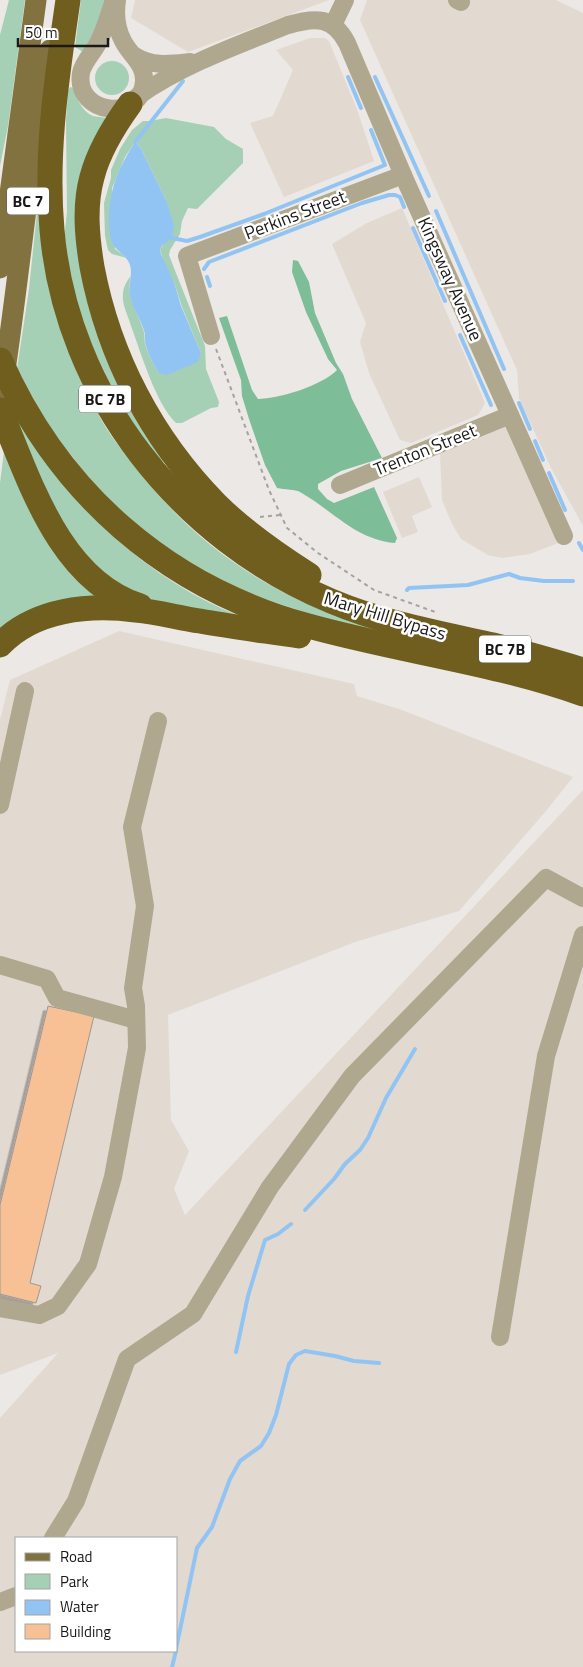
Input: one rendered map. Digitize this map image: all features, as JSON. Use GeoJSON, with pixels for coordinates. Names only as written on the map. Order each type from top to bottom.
{"type":"FeatureCollection","features":[{"type":"Feature","properties":{"kind":"highway","name":"Mary Hill Bypass"},"geometry":{"type":"LineString","coordinates":[[68,0],[54,95],[50,140],[49,187],[52,233],[59,279],[71,323],[88,366],[110,408],[135,447],[166,486],[215,532],[250,559],[291,582],[333,602],[382,619],[434,624],[583,670]]}},
{"type":"Feature","properties":{"kind":"highway"},"geometry":{"type":"LineString","coordinates":[[134,100],[110,135],[94,167],[89,191],[87,226],[94,278],[106,322],[120,360],[144,410],[174,455],[194,480],[243,529],[309,575],[434,624]]}},
{"type":"Feature","properties":{"kind":"highway","name":"Mary Hill Bypass"},"geometry":{"type":"LineString","coordinates":[[0,360],[6,403],[46,444],[85,493],[131,536],[175,568],[216,592],[260,611],[327,631],[483,666],[583,694]]}},
{"type":"Feature","properties":{"kind":"highway"},"geometry":{"type":"LineString","coordinates":[[6,403],[10,435],[46,516],[76,563],[95,581],[120,597],[161,613]]}},
{"type":"Feature","properties":{"kind":"highway"},"geometry":{"type":"LineString","coordinates":[[0,645],[26,624],[42,617],[90,609],[121,609],[161,613],[241,628],[410,650]]}},
{"type":"Feature","properties":{"kind":"main road","name":"BC 7"},"geometry":{"type":"LineString","coordinates":[[0,268],[36,0]]}},
{"type":"Feature","properties":{"kind":"main road","name":"BC 7"},"geometry":{"type":"LineString","coordinates":[[6,403],[16,300],[41,97],[59,0]]}},
{"type":"Feature","properties":{"kind":"street"},"geometry":{"type":"LineString","coordinates":[[115,0],[118,28],[125,45],[140,64],[144,80],[143,86],[134,100]]}},
{"type":"Feature","properties":{"kind":"street"},"geometry":{"type":"LineString","coordinates":[[115,0],[99,42],[81,73],[82,85],[89,99],[101,107],[118,109],[200,60],[299,22],[316,20],[333,25],[345,0]]}},
{"type":"Feature","properties":{"kind":"street","name":"Kingsway Avenue"},"geometry":{"type":"LineString","coordinates":[[333,25],[347,44],[403,175],[564,536]]}},
{"type":"Feature","properties":{"kind":"street"},"geometry":{"type":"LineString","coordinates":[[135,56],[151,63],[161,64],[200,60]]}},
{"type":"Feature","properties":{"kind":"street","name":"Perkins Street"},"geometry":{"type":"LineString","coordinates":[[211,336],[187,256],[403,175]]}},
{"type":"Feature","properties":{"kind":"street","name":"Trenton Street"},"geometry":{"type":"LineString","coordinates":[[340,485],[510,415]]}},
{"type":"Feature","properties":{"kind":"street"},"geometry":{"type":"LineString","coordinates":[[0,805],[25,691]]}},
{"type":"Feature","properties":{"kind":"street"},"geometry":{"type":"LineString","coordinates":[[0,1308],[39,1315],[58,1306],[88,1264],[113,1177],[137,1048],[133,988],[144,906],[132,827],[158,720]]}},
{"type":"Feature","properties":{"kind":"street"},"geometry":{"type":"LineString","coordinates":[[53,1537],[76,1501],[126,1360],[193,1314],[270,1187],[352,1076],[546,878],[583,898]]}},
{"type":"Feature","properties":{"kind":"street"},"geometry":{"type":"LineString","coordinates":[[500,1337],[546,1056],[583,935]]}},
{"type":"Feature","properties":{"kind":"street"},"geometry":{"type":"LineString","coordinates":[[0,965],[47,978],[57,998],[136,1020]]}},
{"type":"Feature","properties":{"kind":"street"},"geometry":{"type":"LineString","coordinates":[[0,1602],[15,1596]]}},
{"type":"Feature","properties":{"kind":"path"},"geometry":{"type":"LineString","coordinates":[[211,336],[269,490],[287,528],[318,553],[374,590],[437,612],[434,624]]}},
{"type":"Feature","properties":{"kind":"shaded area"},"geometry":{"type":"Polygon","coordinates":[[[135,0],[329,0],[188,52],[131,18],[135,0]]]}},
{"type":"Feature","properties":{"kind":"shaded area"},"geometry":{"type":"Polygon","coordinates":[[[367,0],[556,0],[583,13],[583,526],[551,468],[519,398],[517,370],[360,20],[367,0]]]}},
{"type":"Feature","properties":{"kind":"shaded area"},"geometry":{"type":"Polygon","coordinates":[[[310,38],[325,38],[329,41],[358,112],[374,161],[284,197],[250,123],[273,116],[293,70],[276,50],[310,38]]]}},
{"type":"Feature","properties":{"kind":"shaded area"},"geometry":{"type":"Polygon","coordinates":[[[402,208],[485,403],[478,415],[411,443],[400,440],[369,373],[360,342],[366,323],[332,244],[367,223],[402,208]]]}},
{"type":"Feature","properties":{"kind":"shaded area"},"geometry":{"type":"Polygon","coordinates":[[[507,423],[561,542],[530,554],[502,558],[488,555],[461,539],[452,524],[442,500],[440,453],[507,423]]]}},
{"type":"Feature","properties":{"kind":"shaded area"},"geometry":{"type":"Polygon","coordinates":[[[419,477],[432,507],[412,516],[418,532],[402,538],[383,492],[419,477]]]}},
{"type":"Feature","properties":{"kind":"shaded area"},"geometry":{"type":"Polygon","coordinates":[[[119,631],[354,684],[357,696],[402,710],[573,777],[459,911],[355,942],[168,1015],[171,1120],[189,1151],[174,1189],[185,1215],[583,790],[583,1667],[0,1667],[0,1418],[58,1353],[0,1375],[0,720],[10,680],[119,631]]]}},
{"type":"Feature","properties":{"kind":"green space"},"geometry":{"type":"Polygon","coordinates":[[[9,0],[25,0],[8,126],[0,166],[0,35],[9,0]]]}},
{"type":"Feature","properties":{"kind":"green space"},"geometry":{"type":"Polygon","coordinates":[[[81,0],[107,0],[100,26],[83,52],[75,47],[81,0]]]}},
{"type":"Feature","properties":{"kind":"green space"},"geometry":{"type":"Polygon","coordinates":[[[112,61],[119,62],[124,66],[128,71],[128,85],[124,90],[119,94],[112,95],[105,94],[100,90],[96,85],[95,78],[96,71],[100,66],[105,62],[112,61]]]}},
{"type":"Feature","properties":{"kind":"green space"},"geometry":{"type":"Polygon","coordinates":[[[70,87],[73,88],[80,104],[89,114],[106,118],[79,237],[172,467],[156,457],[121,406],[90,342],[70,283],[64,239],[67,212],[66,120],[68,91],[70,87]]]}},
{"type":"Feature","properties":{"kind":"green space"},"geometry":{"type":"Polygon","coordinates":[[[166,118],[214,127],[226,139],[243,149],[243,163],[197,209],[188,208],[182,221],[180,234],[170,250],[169,255],[205,346],[206,369],[219,402],[218,407],[211,408],[182,423],[176,423],[162,404],[144,364],[125,310],[124,290],[131,276],[131,298],[144,332],[148,351],[159,373],[182,368],[201,353],[174,282],[165,266],[160,249],[167,241],[166,200],[140,147],[135,142],[125,157],[112,188],[115,249],[127,258],[112,254],[108,250],[105,236],[104,203],[111,178],[111,170],[120,149],[132,130],[143,121],[166,118]]]}},
{"type":"Feature","properties":{"kind":"green space"},"geometry":{"type":"Polygon","coordinates":[[[39,193],[96,409],[103,424],[152,488],[194,531],[241,568],[293,597],[320,609],[402,638],[316,616],[256,596],[231,585],[175,554],[133,523],[94,485],[47,424],[17,369],[29,289],[39,193]]]}},
{"type":"Feature","properties":{"kind":"green space"},"geometry":{"type":"Polygon","coordinates":[[[293,260],[298,261],[309,282],[315,313],[336,363],[343,374],[352,399],[382,458],[341,471],[318,484],[318,489],[327,499],[334,503],[374,487],[397,538],[395,543],[381,541],[356,530],[300,492],[277,488],[265,465],[242,396],[241,380],[219,318],[227,316],[252,390],[258,399],[277,397],[300,390],[330,376],[337,370],[328,359],[306,312],[292,272],[293,260]]]}},
{"type":"Feature","properties":{"kind":"green space"},"geometry":{"type":"Polygon","coordinates":[[[14,421],[18,421],[36,449],[78,501],[126,548],[181,587],[216,606],[260,624],[162,605],[123,589],[88,559],[62,523],[14,421]]]}},
{"type":"Feature","properties":{"kind":"green space"},"geometry":{"type":"Polygon","coordinates":[[[5,444],[102,598],[0,631],[0,483],[5,444]]]}},
{"type":"Feature","properties":{"kind":"water"},"geometry":{"type":"Polygon","coordinates":[[[135,142],[140,147],[166,200],[174,225],[172,238],[162,246],[160,249],[161,254],[174,282],[181,306],[201,353],[198,362],[167,375],[159,373],[152,362],[145,342],[144,329],[130,295],[130,265],[114,245],[110,233],[109,219],[113,188],[124,161],[135,142]]]}},
{"type":"Feature","properties":{"kind":"building"},"geometry":{"type":"Polygon","coordinates":[[[48,1006],[94,1016],[30,1283],[41,1286],[36,1303],[0,1294],[0,1205],[48,1006]]]}},
{"type":"Feature","properties":{"kind":"waterway"},"geometry":{"type":"LineString","coordinates":[[348,77],[361,108]]}},
{"type":"Feature","properties":{"kind":"waterway"},"geometry":{"type":"LineString","coordinates":[[375,77],[429,196]]}},
{"type":"Feature","properties":{"kind":"waterway"},"geometry":{"type":"LineString","coordinates":[[135,142],[183,81]]}},
{"type":"Feature","properties":{"kind":"waterway"},"geometry":{"type":"LineString","coordinates":[[172,238],[187,241],[200,237],[264,214],[385,165],[371,130]]}},
{"type":"Feature","properties":{"kind":"waterway"},"geometry":{"type":"LineString","coordinates":[[204,269],[209,262],[362,203],[395,195],[400,197],[404,207]]}},
{"type":"Feature","properties":{"kind":"waterway"},"geometry":{"type":"LineString","coordinates":[[436,211],[504,369]]}},
{"type":"Feature","properties":{"kind":"waterway"},"geometry":{"type":"LineString","coordinates":[[413,228],[445,301]]}},
{"type":"Feature","properties":{"kind":"waterway"},"geometry":{"type":"LineString","coordinates":[[207,277],[210,286]]}},
{"type":"Feature","properties":{"kind":"waterway"},"geometry":{"type":"LineString","coordinates":[[460,335],[491,405]]}},
{"type":"Feature","properties":{"kind":"waterway"},"geometry":{"type":"LineString","coordinates":[[519,403],[530,429]]}},
{"type":"Feature","properties":{"kind":"waterway"},"geometry":{"type":"LineString","coordinates":[[535,441],[543,460]]}},
{"type":"Feature","properties":{"kind":"waterway"},"geometry":{"type":"LineString","coordinates":[[549,473],[565,510]]}},
{"type":"Feature","properties":{"kind":"waterway"},"geometry":{"type":"LineString","coordinates":[[579,543],[583,550]]}},
{"type":"Feature","properties":{"kind":"waterway"},"geometry":{"type":"LineString","coordinates":[[407,590],[409,588],[468,585],[509,574],[520,578],[544,581],[573,581]]}},
{"type":"Feature","properties":{"kind":"waterway"},"geometry":{"type":"LineString","coordinates":[[305,1210],[334,1179],[345,1164],[360,1150],[368,1138],[386,1098],[415,1049]]}},
{"type":"Feature","properties":{"kind":"waterway"},"geometry":{"type":"LineString","coordinates":[[236,1352],[248,1296],[265,1240],[278,1234],[291,1224]]}},
{"type":"Feature","properties":{"kind":"waterway"},"geometry":{"type":"LineString","coordinates":[[197,1548],[212,1527],[230,1479],[240,1461],[261,1446],[269,1433],[276,1415],[289,1364],[296,1355],[305,1351],[354,1361],[379,1363]]}},
{"type":"Feature","properties":{"kind":"waterway"},"geometry":{"type":"LineString","coordinates":[[178,1639],[197,1548]]}},
{"type":"Feature","properties":{"kind":"waterway"},"geometry":{"type":"LineString","coordinates":[[172,1667],[176,1652]]}}]}
